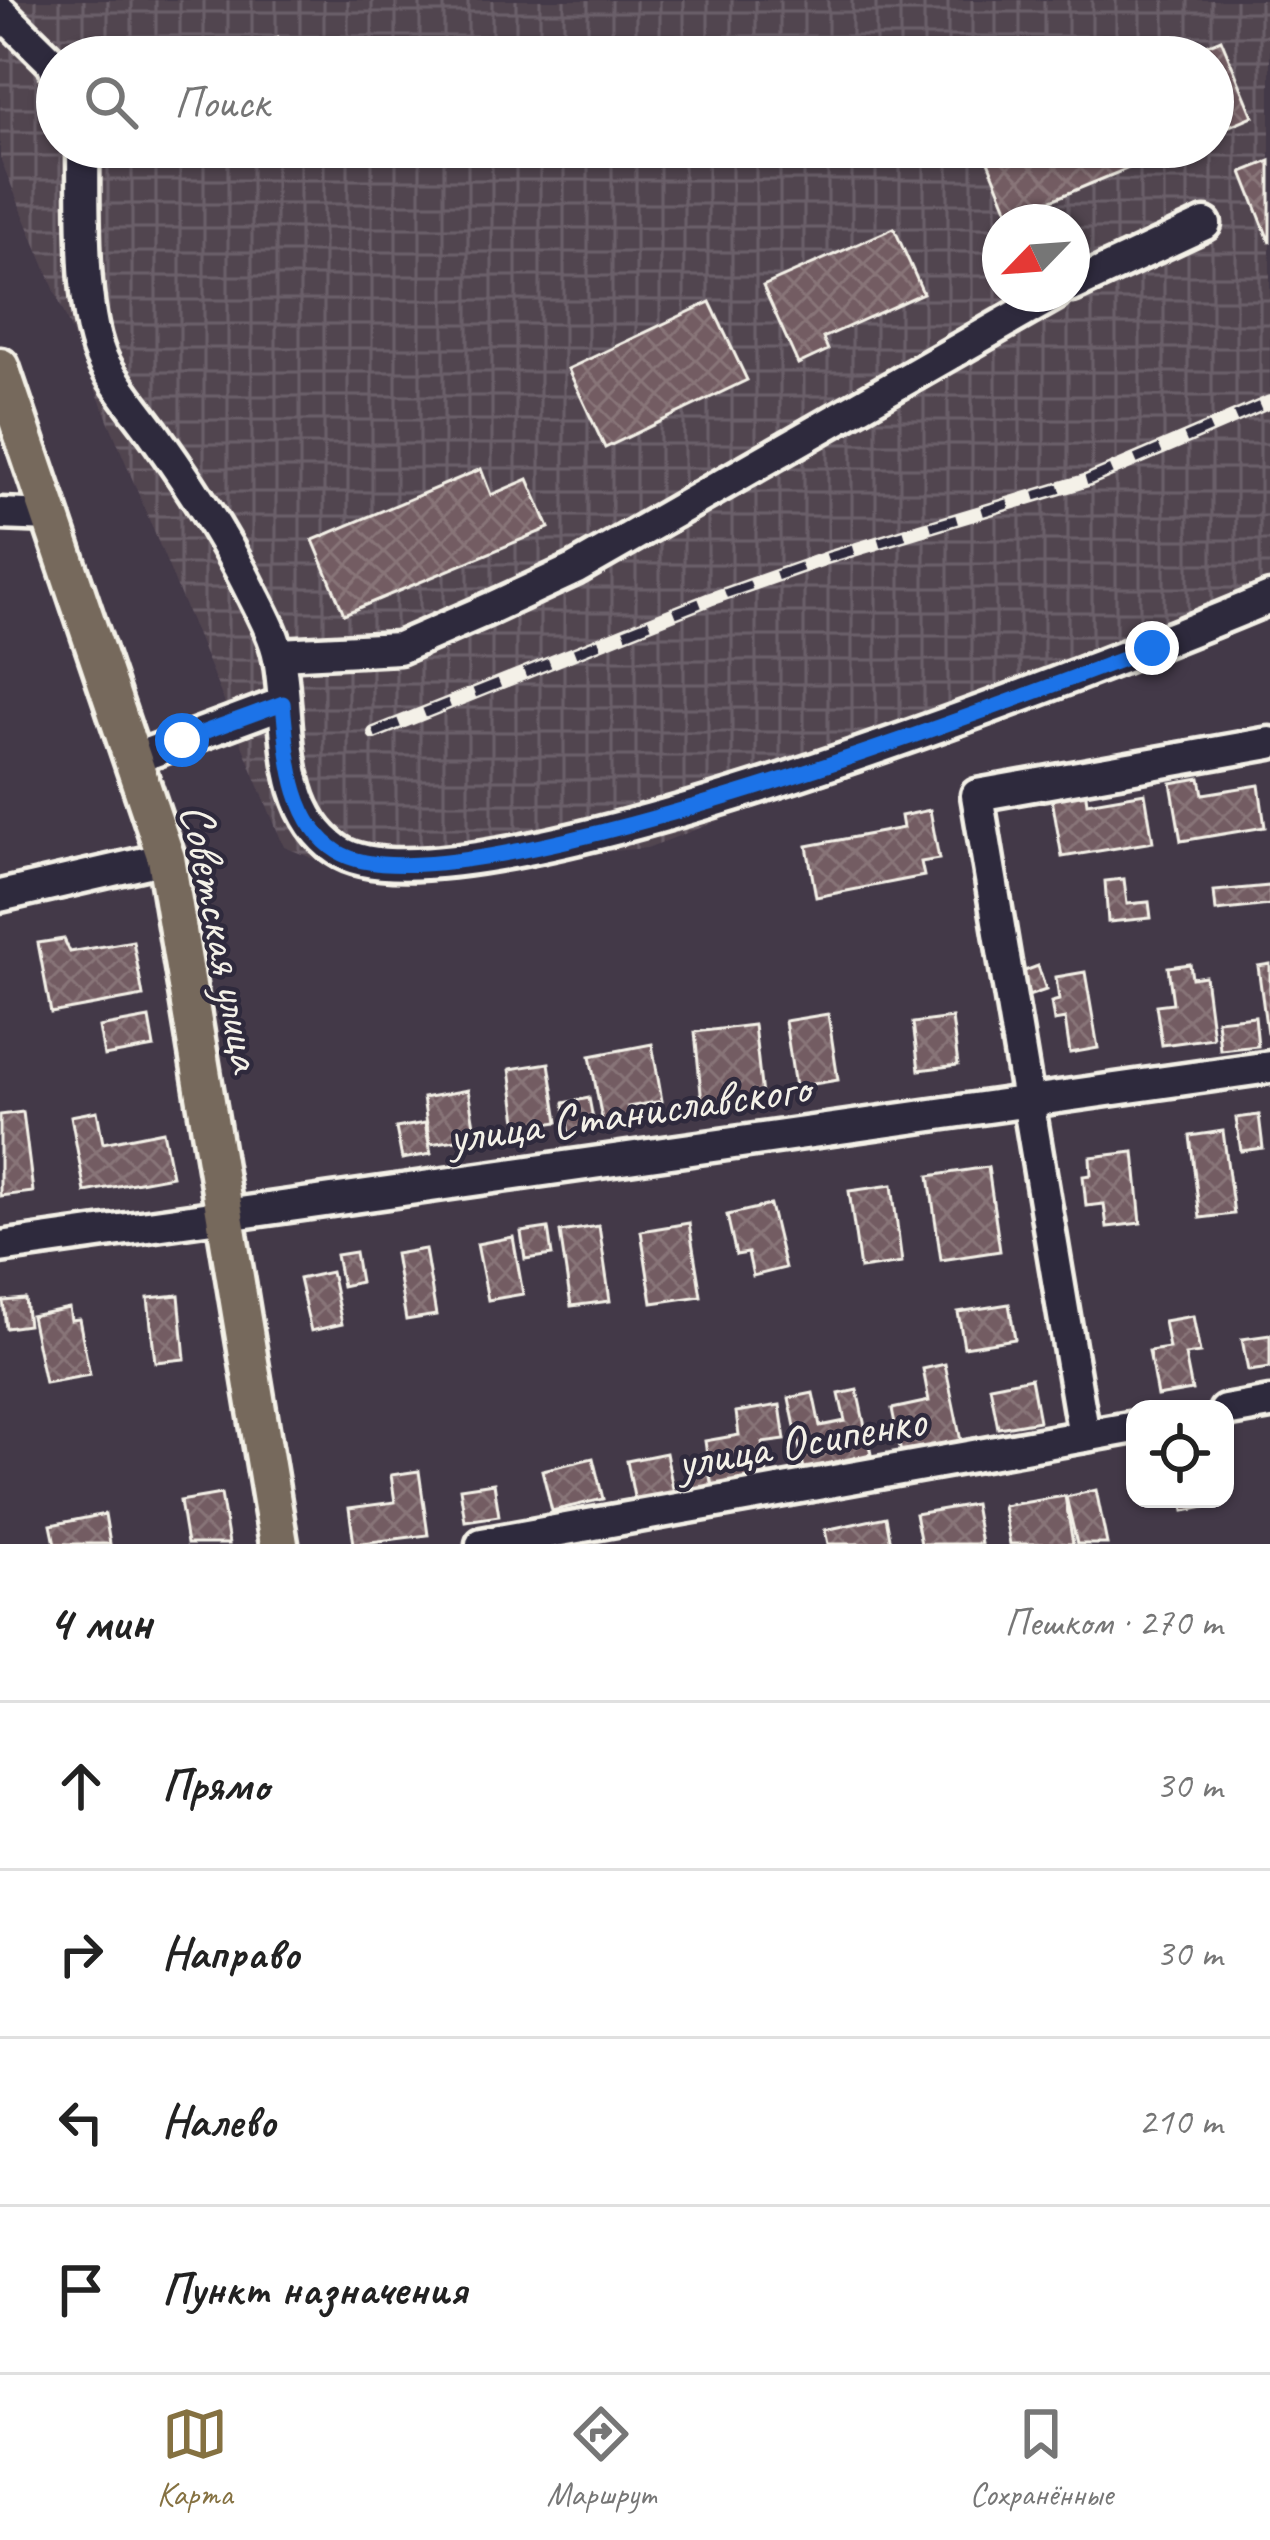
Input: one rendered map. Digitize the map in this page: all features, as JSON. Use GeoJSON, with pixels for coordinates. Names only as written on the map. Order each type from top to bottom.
{"type":"FeatureCollection","features":[{"type":"Feature","properties":{"kind":"main road","name":"Советская улица"},"geometry":{"type":"LineString","coordinates":[[0,367],[166,858],[279,1544]]}},
{"type":"Feature","properties":{"kind":"street"},"geometry":{"type":"LineString","coordinates":[[0,11],[36,46]]}},
{"type":"Feature","properties":{"kind":"street"},"geometry":{"type":"LineString","coordinates":[[84,168],[90,300],[102,360],[199,498],[251,590],[278,654],[288,754],[304,817],[338,852],[395,867],[511,850],[837,765],[1270,598]]}},
{"type":"Feature","properties":{"kind":"street"},"geometry":{"type":"LineString","coordinates":[[1090,278],[1204,224]]}},
{"type":"Feature","properties":{"kind":"street"},"geometry":{"type":"LineString","coordinates":[[278,654],[399,648],[491,608],[575,569],[802,441],[1015,312]]}},
{"type":"Feature","properties":{"kind":"street"},"geometry":{"type":"LineString","coordinates":[[0,514],[50,516]]}},
{"type":"Feature","properties":{"kind":"street"},"geometry":{"type":"LineString","coordinates":[[133,759],[283,703]]}},
{"type":"Feature","properties":{"kind":"street"},"geometry":{"type":"LineString","coordinates":[[1084,1436],[977,795],[1270,743]]}},
{"type":"Feature","properties":{"kind":"street"},"geometry":{"type":"LineString","coordinates":[[0,896],[166,858]]}},
{"type":"Feature","properties":{"kind":"street","name":"улица Станиславского"},"geometry":{"type":"LineString","coordinates":[[0,1247],[1270,1066]]}},
{"type":"Feature","properties":{"kind":"street"},"geometry":{"type":"LineString","coordinates":[[1234,1409],[1270,1403]]}},
{"type":"Feature","properties":{"kind":"street","name":"улица Осипенко"},"geometry":{"type":"LineString","coordinates":[[482,1544],[1126,1429]]}},
{"type":"Feature","properties":{"kind":"shaded area"},"geometry":{"type":"Polygon","coordinates":[[[0,0],[1270,0],[1270,613],[647,848],[350,873],[284,847],[0,158],[0,0]]]}},
{"type":"Feature","properties":{"kind":"building"},"geometry":{"type":"Polygon","coordinates":[[[1234,70],[1253,116],[1234,124],[1234,70]]]}},
{"type":"Feature","properties":{"kind":"building"},"geometry":{"type":"Polygon","coordinates":[[[1270,161],[1270,243],[1242,172],[1270,161]]]}},
{"type":"Feature","properties":{"kind":"building"},"geometry":{"type":"Polygon","coordinates":[[[991,168],[1129,168],[1042,204],[1006,204],[991,168]]]}},
{"type":"Feature","properties":{"kind":"building"},"geometry":{"type":"Polygon","coordinates":[[[894,228],[923,293],[823,338],[828,350],[798,364],[763,286],[894,228]]]}},
{"type":"Feature","properties":{"kind":"building"},"geometry":{"type":"Polygon","coordinates":[[[710,302],[747,380],[605,448],[568,369],[710,302]]]}},
{"type":"Feature","properties":{"kind":"building"},"geometry":{"type":"Polygon","coordinates":[[[481,469],[491,495],[528,479],[549,528],[344,614],[313,540],[481,469]]]}},
{"type":"Feature","properties":{"kind":"building"},"geometry":{"type":"Polygon","coordinates":[[[1200,778],[1203,794],[1259,785],[1265,827],[1181,841],[1171,783],[1200,778]]]}},
{"type":"Feature","properties":{"kind":"building"},"geometry":{"type":"Polygon","coordinates":[[[1085,788],[1087,803],[1145,793],[1153,842],[1062,857],[1051,793],[1085,788]]]}},
{"type":"Feature","properties":{"kind":"building"},"geometry":{"type":"Polygon","coordinates":[[[930,810],[939,859],[921,862],[924,876],[816,897],[807,846],[903,828],[901,816],[930,810]]]}},
{"type":"Feature","properties":{"kind":"building"},"geometry":{"type":"Polygon","coordinates":[[[1124,879],[1127,904],[1149,902],[1151,918],[1108,922],[1105,881],[1124,879]]]}},
{"type":"Feature","properties":{"kind":"building"},"geometry":{"type":"Polygon","coordinates":[[[1270,886],[1270,905],[1216,911],[1214,891],[1270,886]]]}},
{"type":"Feature","properties":{"kind":"building"},"geometry":{"type":"Polygon","coordinates":[[[64,939],[70,952],[133,941],[143,996],[51,1013],[38,943],[64,939]]]}},
{"type":"Feature","properties":{"kind":"building"},"geometry":{"type":"Polygon","coordinates":[[[1190,964],[1192,978],[1205,976],[1213,1038],[1162,1045],[1156,1005],[1173,1003],[1168,967],[1190,964]]]}},
{"type":"Feature","properties":{"kind":"building"},"geometry":{"type":"Polygon","coordinates":[[[1270,964],[1270,1033],[1267,1033],[1258,966],[1270,964]]]}},
{"type":"Feature","properties":{"kind":"building"},"geometry":{"type":"Polygon","coordinates":[[[1038,966],[1046,990],[1022,998],[1014,975],[1038,966]]]}},
{"type":"Feature","properties":{"kind":"building"},"geometry":{"type":"Polygon","coordinates":[[[1085,972],[1098,1048],[1070,1053],[1065,1019],[1054,1021],[1051,1002],[1059,1000],[1056,977],[1085,972]]]}},
{"type":"Feature","properties":{"kind":"building"},"geometry":{"type":"Polygon","coordinates":[[[828,1014],[838,1080],[795,1087],[785,1021],[828,1014]]]}},
{"type":"Feature","properties":{"kind":"building"},"geometry":{"type":"Polygon","coordinates":[[[1255,1016],[1258,1046],[1220,1050],[1217,1020],[1255,1016]]]}},
{"type":"Feature","properties":{"kind":"building"},"geometry":{"type":"Polygon","coordinates":[[[149,1018],[154,1047],[104,1056],[99,1027],[149,1018]]]}},
{"type":"Feature","properties":{"kind":"building"},"geometry":{"type":"Polygon","coordinates":[[[952,1018],[958,1065],[919,1070],[913,1023],[952,1018]]]}},
{"type":"Feature","properties":{"kind":"building"},"geometry":{"type":"Polygon","coordinates":[[[754,1025],[762,1096],[702,1103],[695,1032],[754,1025]]]}},
{"type":"Feature","properties":{"kind":"building"},"geometry":{"type":"Polygon","coordinates":[[[652,1044],[662,1101],[628,1107],[630,1120],[603,1125],[590,1056],[652,1044]]]}},
{"type":"Feature","properties":{"kind":"building"},"geometry":{"type":"Polygon","coordinates":[[[549,1063],[558,1122],[518,1128],[510,1069],[549,1063]]]}},
{"type":"Feature","properties":{"kind":"building"},"geometry":{"type":"Polygon","coordinates":[[[468,1090],[476,1137],[430,1144],[423,1098],[468,1090]]]}},
{"type":"Feature","properties":{"kind":"building"},"geometry":{"type":"Polygon","coordinates":[[[589,1098],[595,1130],[569,1134],[564,1103],[589,1098]]]}},
{"type":"Feature","properties":{"kind":"building"},"geometry":{"type":"Polygon","coordinates":[[[97,1111],[103,1143],[163,1131],[172,1176],[85,1192],[71,1116],[97,1111]]]}},
{"type":"Feature","properties":{"kind":"building"},"geometry":{"type":"Polygon","coordinates":[[[23,1112],[33,1192],[0,1196],[0,1115],[23,1112]]]}},
{"type":"Feature","properties":{"kind":"building"},"geometry":{"type":"Polygon","coordinates":[[[1259,1115],[1263,1148],[1241,1151],[1236,1118],[1259,1115]]]}},
{"type":"Feature","properties":{"kind":"building"},"geometry":{"type":"Polygon","coordinates":[[[425,1123],[431,1154],[402,1159],[396,1128],[425,1123]]]}},
{"type":"Feature","properties":{"kind":"building"},"geometry":{"type":"Polygon","coordinates":[[[1223,1131],[1234,1214],[1200,1218],[1190,1136],[1223,1131]]]}},
{"type":"Feature","properties":{"kind":"building"},"geometry":{"type":"Polygon","coordinates":[[[1134,1152],[1141,1223],[1107,1227],[1104,1204],[1086,1206],[1083,1176],[1091,1175],[1090,1157],[1134,1152]]]}},
{"type":"Feature","properties":{"kind":"building"},"geometry":{"type":"Polygon","coordinates":[[[988,1167],[1000,1251],[941,1260],[929,1176],[988,1167]]]}},
{"type":"Feature","properties":{"kind":"building"},"geometry":{"type":"Polygon","coordinates":[[[892,1185],[902,1263],[860,1269],[849,1191],[892,1185]]]}},
{"type":"Feature","properties":{"kind":"building"},"geometry":{"type":"Polygon","coordinates":[[[770,1205],[785,1268],[753,1276],[748,1253],[736,1255],[727,1215],[770,1205]]]}},
{"type":"Feature","properties":{"kind":"building"},"geometry":{"type":"Polygon","coordinates":[[[689,1223],[701,1296],[652,1303],[641,1231],[689,1223]]]}},
{"type":"Feature","properties":{"kind":"building"},"geometry":{"type":"Polygon","coordinates":[[[599,1226],[610,1301],[571,1306],[560,1232],[599,1226]]]}},
{"type":"Feature","properties":{"kind":"building"},"geometry":{"type":"Polygon","coordinates":[[[548,1228],[552,1255],[525,1259],[521,1232],[548,1228]]]}},
{"type":"Feature","properties":{"kind":"building"},"geometry":{"type":"Polygon","coordinates":[[[513,1237],[523,1294],[488,1300],[477,1244],[513,1237]]]}},
{"type":"Feature","properties":{"kind":"building"},"geometry":{"type":"Polygon","coordinates":[[[425,1249],[436,1315],[406,1320],[395,1254],[425,1249]]]}},
{"type":"Feature","properties":{"kind":"building"},"geometry":{"type":"Polygon","coordinates":[[[355,1252],[360,1282],[342,1286],[336,1255],[355,1252]]]}},
{"type":"Feature","properties":{"kind":"building"},"geometry":{"type":"Polygon","coordinates":[[[331,1272],[342,1324],[311,1331],[299,1279],[331,1272]]]}},
{"type":"Feature","properties":{"kind":"building"},"geometry":{"type":"Polygon","coordinates":[[[179,1295],[185,1359],[155,1362],[148,1298],[179,1295]]]}},
{"type":"Feature","properties":{"kind":"building"},"geometry":{"type":"Polygon","coordinates":[[[25,1299],[28,1325],[6,1328],[3,1301],[25,1299]]]}},
{"type":"Feature","properties":{"kind":"building"},"geometry":{"type":"Polygon","coordinates":[[[1009,1304],[1015,1339],[964,1347],[958,1312],[1009,1304]]]}},
{"type":"Feature","properties":{"kind":"building"},"geometry":{"type":"Polygon","coordinates":[[[69,1308],[71,1320],[79,1319],[90,1375],[45,1383],[31,1316],[69,1308]]]}},
{"type":"Feature","properties":{"kind":"building"},"geometry":{"type":"Polygon","coordinates":[[[1193,1316],[1200,1353],[1185,1355],[1192,1390],[1157,1396],[1149,1351],[1169,1348],[1164,1321],[1193,1316]]]}},
{"type":"Feature","properties":{"kind":"building"},"geometry":{"type":"Polygon","coordinates":[[[1270,1335],[1270,1368],[1248,1371],[1242,1339],[1270,1335]]]}},
{"type":"Feature","properties":{"kind":"building"},"geometry":{"type":"Polygon","coordinates":[[[945,1364],[961,1441],[901,1453],[892,1409],[929,1401],[923,1369],[945,1364]]]}},
{"type":"Feature","properties":{"kind":"building"},"geometry":{"type":"Polygon","coordinates":[[[1031,1378],[1039,1421],[998,1428],[990,1386],[1031,1378]]]}},
{"type":"Feature","properties":{"kind":"building"},"geometry":{"type":"Polygon","coordinates":[[[857,1390],[871,1454],[804,1469],[789,1398],[813,1393],[820,1426],[845,1421],[839,1394],[857,1390]]]}},
{"type":"Feature","properties":{"kind":"building"},"geometry":{"type":"Polygon","coordinates":[[[780,1405],[785,1440],[762,1443],[768,1480],[712,1489],[705,1441],[739,1435],[736,1412],[780,1405]]]}},
{"type":"Feature","properties":{"kind":"building"},"geometry":{"type":"Polygon","coordinates":[[[666,1453],[674,1494],[635,1502],[627,1461],[666,1453]]]}},
{"type":"Feature","properties":{"kind":"building"},"geometry":{"type":"Polygon","coordinates":[[[707,1457],[713,1495],[693,1499],[686,1461],[707,1457]]]}},
{"type":"Feature","properties":{"kind":"building"},"geometry":{"type":"Polygon","coordinates":[[[593,1458],[603,1499],[552,1511],[542,1470],[593,1458]]]}},
{"type":"Feature","properties":{"kind":"building"},"geometry":{"type":"Polygon","coordinates":[[[419,1471],[428,1535],[354,1544],[349,1508],[395,1502],[391,1475],[419,1471]]]}},
{"type":"Feature","properties":{"kind":"building"},"geometry":{"type":"Polygon","coordinates":[[[494,1483],[499,1516],[465,1521],[460,1488],[494,1483]]]}},
{"type":"Feature","properties":{"kind":"building"},"geometry":{"type":"Polygon","coordinates":[[[1096,1490],[1107,1544],[1077,1544],[1066,1497],[1096,1490]]]}},
{"type":"Feature","properties":{"kind":"building"},"geometry":{"type":"Polygon","coordinates":[[[221,1494],[229,1544],[187,1544],[180,1501],[221,1494]]]}},
{"type":"Feature","properties":{"kind":"building"},"geometry":{"type":"Polygon","coordinates":[[[1065,1496],[1073,1544],[1010,1544],[1003,1506],[1065,1496]]]}},
{"type":"Feature","properties":{"kind":"building"},"geometry":{"type":"Polygon","coordinates":[[[974,1504],[981,1544],[921,1544],[915,1514],[974,1504]]]}},
{"type":"Feature","properties":{"kind":"building"},"geometry":{"type":"Polygon","coordinates":[[[105,1514],[110,1544],[55,1544],[51,1525],[105,1514]]]}},
{"type":"Feature","properties":{"kind":"building"},"geometry":{"type":"Polygon","coordinates":[[[886,1517],[891,1544],[828,1544],[825,1530],[886,1517]]]}},
{"type":"Feature","properties":{"kind":"railway"},"geometry":{"type":"LineString","coordinates":[[374,733],[710,599],[830,557],[1088,480],[1270,402]]}},
{"type":"Feature","properties":{"kind":"route"},"geometry":{"type":"LineString","coordinates":[[182,740],[283,703],[288,754],[304,817],[338,852],[395,867],[490,855],[637,821],[837,765],[1152,648]]}}]}
